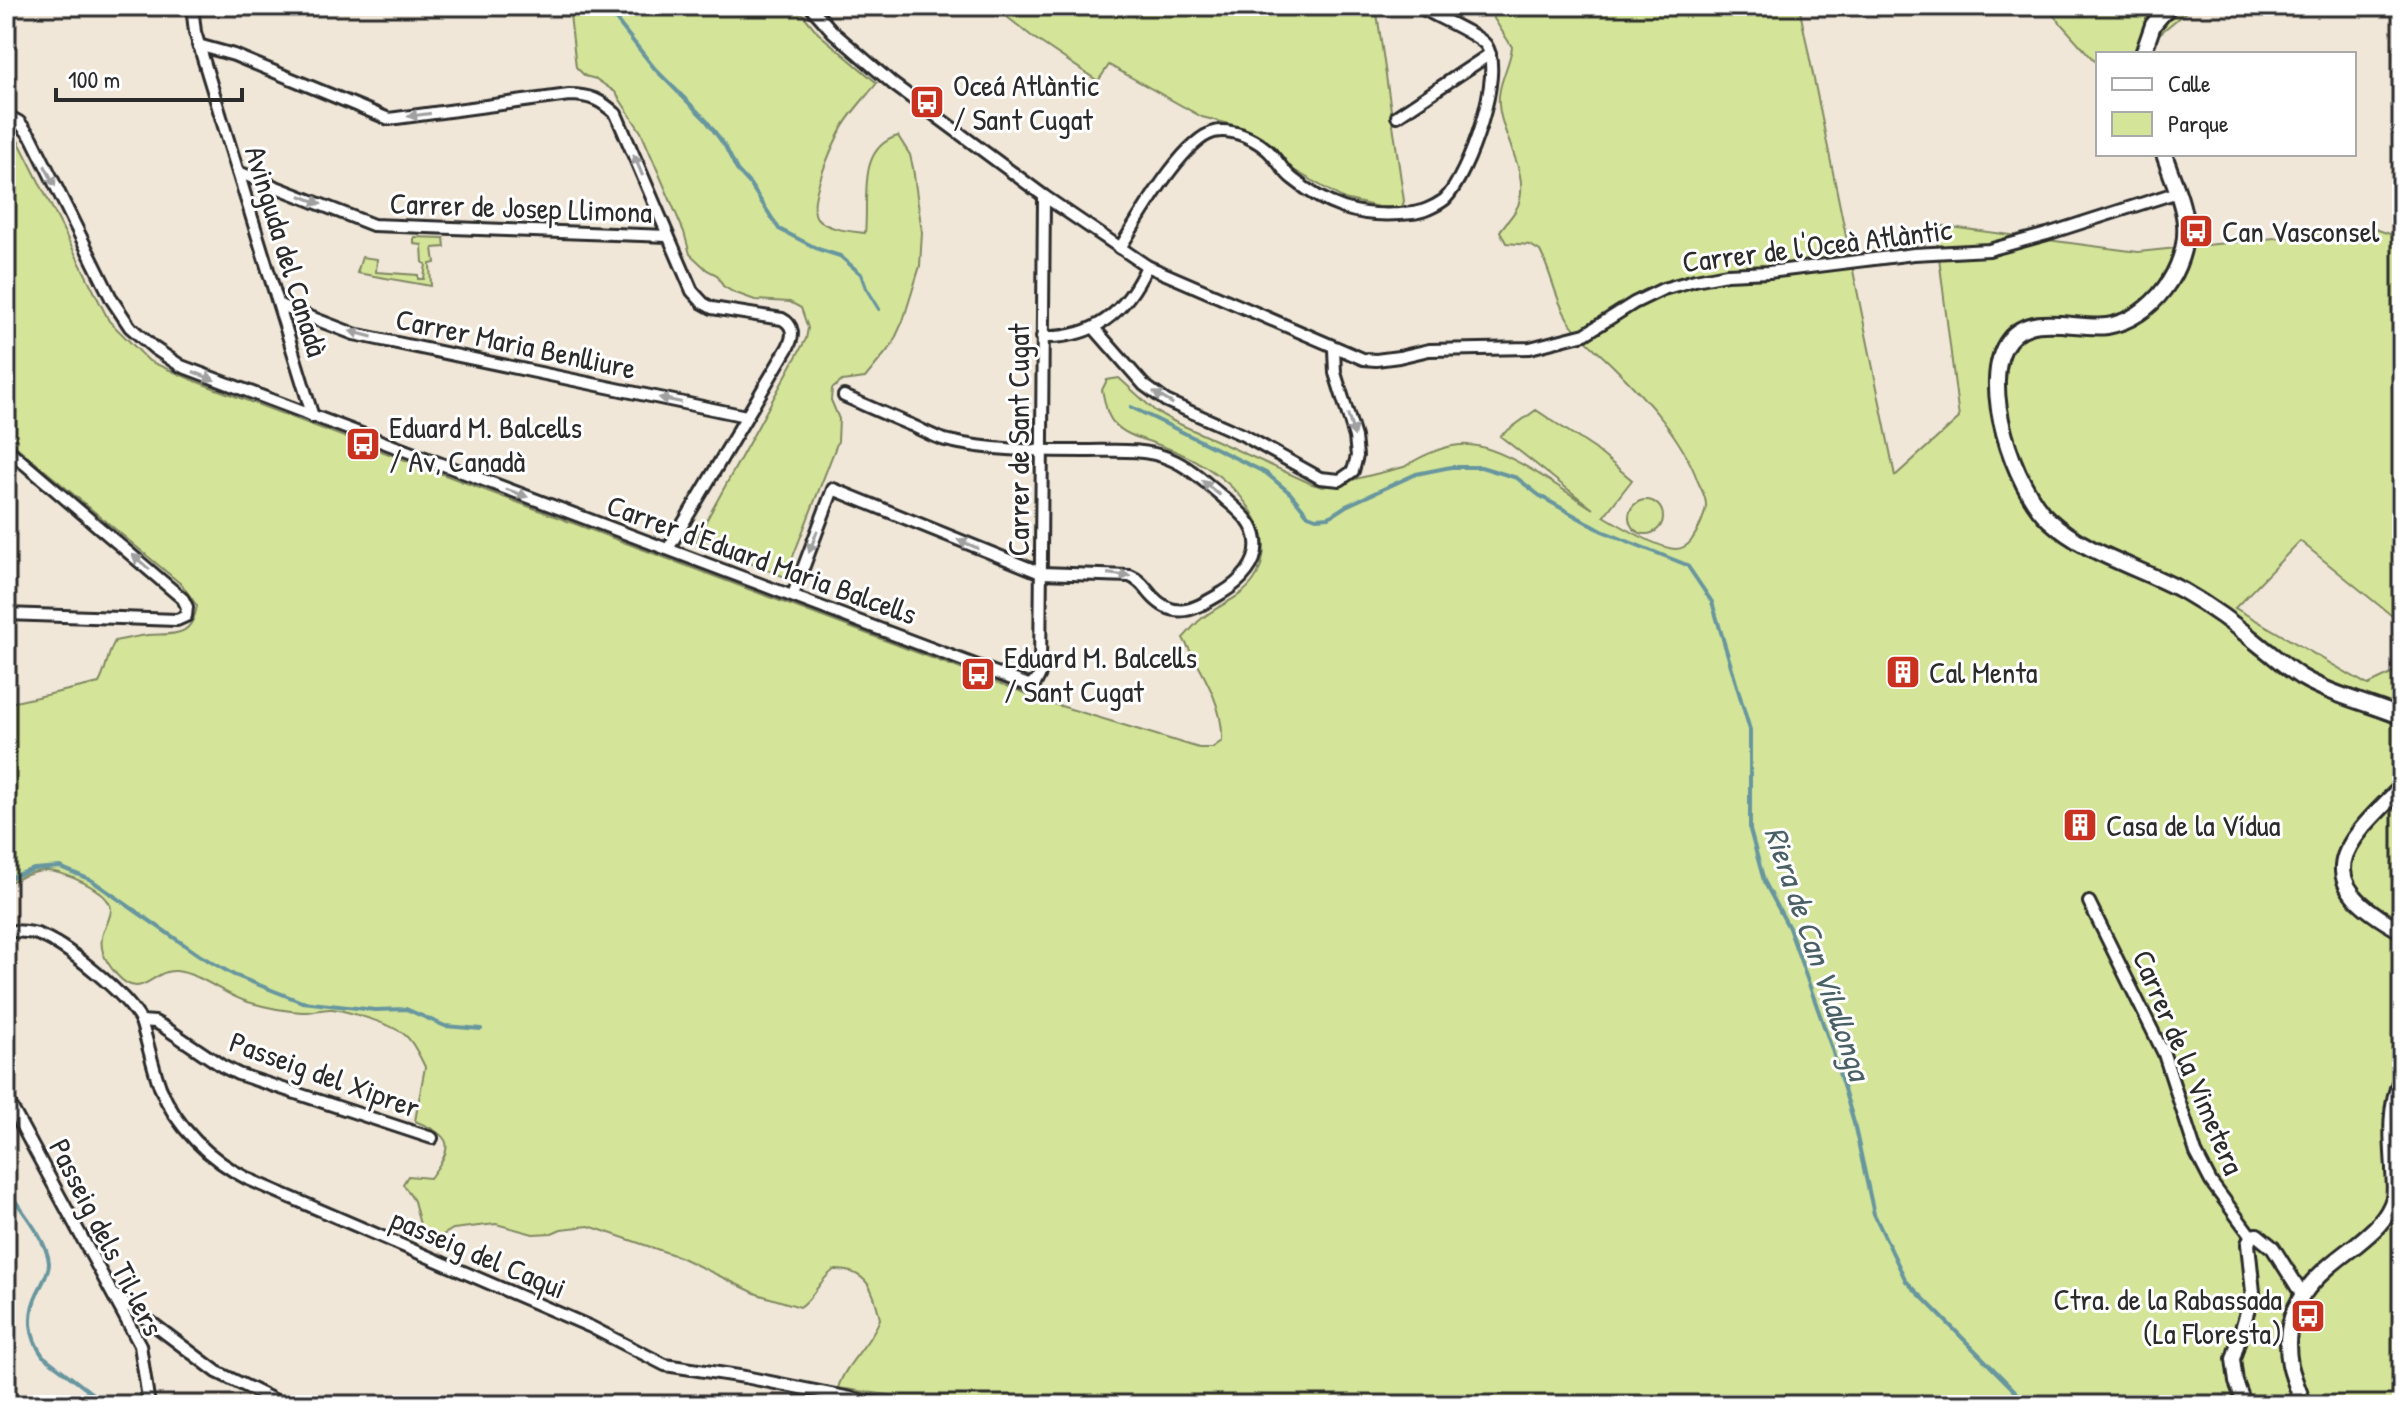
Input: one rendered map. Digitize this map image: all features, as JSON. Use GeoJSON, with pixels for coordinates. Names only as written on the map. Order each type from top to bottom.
{"type":"FeatureCollection","features":[{"type":"Feature","properties":{"kind":"main road"},"geometry":{"type":"LineString","coordinates":[[2144,52],[2153,25],[2169,6]]}},
{"type":"Feature","properties":{"kind":"main road"},"geometry":{"type":"LineString","coordinates":[[2165,156],[2185,221],[2182,253],[2171,278],[2150,305],[2129,319],[2107,326],[2053,323],[2014,334],[2000,361],[1998,377],[1999,406],[2011,459],[2040,511],[2079,542],[2209,606],[2299,676],[2326,690],[2402,717]]}},
{"type":"Feature","properties":{"kind":"main road"},"geometry":{"type":"LineString","coordinates":[[2402,787],[2354,836],[2343,869],[2348,891],[2358,903],[2402,931]]}},
{"type":"Feature","properties":{"kind":"main road"},"geometry":{"type":"LineString","coordinates":[[2304,1405],[2290,1366],[2292,1313],[2313,1279],[2371,1233],[2388,1213],[2395,1194],[2394,1104],[2402,1078]]}},
{"type":"Feature","properties":{"kind":"street","name":"Avinguda del Canadà"},"geometry":{"type":"LineString","coordinates":[[192,6],[191,18],[198,45],[313,417]]}},
{"type":"Feature","properties":{"kind":"street","name":"Carrer de l'Oceà Atlàntic"},"geometry":{"type":"LineString","coordinates":[[810,6],[833,32],[893,84],[1044,196],[1147,266],[1363,359],[1376,360],[1429,350],[1530,348],[1585,334],[1634,303],[1663,289],[1695,280],[1914,254],[1989,250],[2178,192]]}},
{"type":"Feature","properties":{"kind":"street"},"geometry":{"type":"LineString","coordinates":[[1120,248],[1176,163],[1200,138],[1214,132],[1232,131],[1264,147],[1291,178],[1330,204],[1373,216],[1418,212],[1444,200],[1475,147],[1487,102],[1490,54],[1483,41],[1418,6]]}},
{"type":"Feature","properties":{"kind":"street"},"geometry":{"type":"LineString","coordinates":[[198,45],[234,55],[389,119],[569,95],[585,95],[603,101],[616,114],[692,291],[712,308],[782,319],[790,326],[793,335],[668,549]]}},
{"type":"Feature","properties":{"kind":"street"},"geometry":{"type":"LineString","coordinates":[[1397,116],[1490,54]]}},
{"type":"Feature","properties":{"kind":"street","name":"Carrer d'Eduard Maria Balcells"},"geometry":{"type":"LineString","coordinates":[[6,115],[19,122],[32,138],[112,300],[130,327],[181,366],[1017,681],[1028,685],[1036,682]]}},
{"type":"Feature","properties":{"kind":"street","name":"Carrer de Josep Llimona"},"geometry":{"type":"LineString","coordinates":[[238,172],[373,225],[668,236]]}},
{"type":"Feature","properties":{"kind":"street","name":"Carrer de Sant Cugat"},"geometry":{"type":"LineString","coordinates":[[1036,682],[1040,674],[1044,196]]}},
{"type":"Feature","properties":{"kind":"street"},"geometry":{"type":"LineString","coordinates":[[1042,337],[1069,336],[1094,328],[1117,312],[1147,266]]}},
{"type":"Feature","properties":{"kind":"street","name":"Carrer Maria Benlliure"},"geometry":{"type":"LineString","coordinates":[[279,305],[354,334],[746,416]]}},
{"type":"Feature","properties":{"kind":"street"},"geometry":{"type":"LineString","coordinates":[[1094,328],[1144,385],[1166,401],[1243,435],[1320,478],[1340,480],[1353,471],[1357,456],[1355,437],[1335,373],[1334,349]]}},
{"type":"Feature","properties":{"kind":"street"},"geometry":{"type":"LineString","coordinates":[[793,595],[833,489],[1041,573],[1130,576],[1138,579],[1159,603],[1169,609],[1185,611],[1197,608],[1242,578],[1256,555],[1254,531],[1241,513],[1169,458],[1139,452],[1041,451],[944,439],[844,396]]}},
{"type":"Feature","properties":{"kind":"street"},"geometry":{"type":"LineString","coordinates":[[6,448],[183,599],[187,614],[184,618],[165,620],[6,614]]}},
{"type":"Feature","properties":{"kind":"street","name":"Carrer de la Vimetera"},"geometry":{"type":"LineString","coordinates":[[2089,902],[2164,1054],[2196,1153],[2211,1182],[2251,1236]]}},
{"type":"Feature","properties":{"kind":"street","name":"Passeig del Xiprer"},"geometry":{"type":"LineString","coordinates":[[6,931],[30,932],[53,942],[124,997],[141,1021],[155,1022],[238,1074],[432,1138]]}},
{"type":"Feature","properties":{"kind":"street","name":"passeig del Caqui"},"geometry":{"type":"LineString","coordinates":[[141,1021],[161,1088],[176,1116],[202,1146],[227,1167],[248,1179],[591,1327],[665,1365],[745,1377],[886,1405]]}},
{"type":"Feature","properties":{"kind":"street","name":"Passeig dels Til·lers"},"geometry":{"type":"LineString","coordinates":[[7,1102],[140,1345],[149,1405]]}},
{"type":"Feature","properties":{"kind":"street"},"geometry":{"type":"LineString","coordinates":[[2245,1405],[2236,1382],[2233,1359],[2253,1292],[2248,1244],[2251,1236],[2257,1235],[2269,1242],[2302,1294]]}},
{"type":"Feature","properties":{"kind":"street"},"geometry":{"type":"LineString","coordinates":[[111,1292],[217,1372],[284,1405]]}},
{"type":"Feature","properties":{"kind":"green space"},"geometry":{"type":"Polygon","coordinates":[[[569,6],[796,6],[818,33],[877,83],[842,128],[822,174],[815,211],[817,218],[827,225],[865,233],[867,177],[876,152],[885,142],[898,136],[910,155],[922,232],[920,266],[892,345],[865,378],[842,381],[832,389],[831,400],[839,419],[838,441],[785,577],[695,541],[806,339],[808,328],[801,308],[790,302],[755,300],[733,292],[690,254],[684,232],[641,132],[615,92],[596,79],[585,76],[576,67],[569,6]]]}},
{"type":"Feature","properties":{"kind":"green space"},"geometry":{"type":"Polygon","coordinates":[[[993,6],[1376,6],[1404,201],[1402,207],[1379,207],[1344,199],[1292,169],[1245,128],[1202,117],[1109,65],[1098,81],[993,6]]]}},
{"type":"Feature","properties":{"kind":"green space"},"geometry":{"type":"Polygon","coordinates":[[[1486,6],[1799,6],[1895,476],[1959,418],[1935,225],[2138,252],[2372,228],[2402,238],[2402,624],[2300,541],[2235,608],[2368,685],[2402,669],[2402,1405],[913,1405],[888,1395],[838,1388],[880,1319],[872,1291],[855,1273],[834,1270],[800,1307],[757,1294],[680,1257],[589,1226],[533,1234],[496,1224],[453,1229],[436,1239],[427,1237],[421,1229],[414,1201],[403,1184],[408,1176],[430,1178],[444,1157],[446,1143],[437,1132],[415,1121],[425,1067],[406,1036],[382,1023],[339,1010],[306,1012],[248,1002],[195,976],[176,971],[133,986],[117,975],[103,952],[103,933],[111,909],[102,895],[74,878],[46,871],[6,884],[6,704],[99,683],[115,641],[180,632],[190,624],[197,606],[182,585],[6,438],[6,129],[14,134],[20,144],[109,321],[149,361],[1054,704],[1199,748],[1212,748],[1222,741],[1219,714],[1210,687],[1183,638],[1200,620],[1249,587],[1262,561],[1262,534],[1243,499],[1219,476],[1190,458],[1119,428],[1108,413],[1102,390],[1107,380],[1119,378],[1155,411],[1175,422],[1323,487],[1404,467],[1444,448],[1469,445],[1516,461],[1593,509],[1500,436],[1536,410],[1595,449],[1632,480],[1604,516],[1650,541],[1676,549],[1691,541],[1704,516],[1704,496],[1690,463],[1672,433],[1638,392],[1571,324],[1540,251],[1530,245],[1506,243],[1500,231],[1517,208],[1521,186],[1499,109],[1500,90],[1512,47],[1486,6]]]}},
{"type":"Feature","properties":{"kind":"green space"},"geometry":{"type":"Polygon","coordinates":[[[2045,6],[2193,6],[2137,52],[2096,52],[2096,63],[2045,6]]]}},
{"type":"Feature","properties":{"kind":"green space"},"geometry":{"type":"Polygon","coordinates":[[[414,237],[444,238],[445,247],[433,248],[435,263],[430,264],[431,286],[357,273],[362,257],[377,259],[376,272],[418,275],[418,279],[424,279],[426,264],[423,263],[422,245],[414,244],[414,237]]]}},
{"type":"Feature","properties":{"kind":"green space"},"geometry":{"type":"Polygon","coordinates":[[[1646,500],[1658,505],[1663,517],[1658,529],[1646,534],[1634,529],[1629,517],[1634,505],[1646,500]]]}},
{"type":"Feature","properties":{"kind":"waterway"},"geometry":{"type":"LineString","coordinates":[[611,6],[614,17],[655,69],[706,120],[779,229],[818,249],[840,256],[861,274],[879,309]]}},
{"type":"Feature","properties":{"kind":"waterway","name":"Riera de Can Vilallonga"},"geometry":{"type":"LineString","coordinates":[[1131,407],[1266,473],[1290,493],[1308,515],[1316,518],[1329,517],[1416,474],[1451,467],[1481,467],[1517,478],[1540,496],[1602,531],[1687,565],[1712,602],[1750,730],[1750,830],[1764,881],[1789,928],[1831,1046],[1853,1119],[1874,1214],[1906,1281],[2020,1396],[2021,1405]]}},
{"type":"Feature","properties":{"kind":"waterway"},"geometry":{"type":"LineString","coordinates":[[6,879],[34,869],[60,867],[91,880],[199,955],[234,975],[302,1002],[375,1010],[406,1009],[445,1026],[481,1029]]}},
{"type":"Feature","properties":{"kind":"waterway"},"geometry":{"type":"LineString","coordinates":[[6,1188],[32,1224],[44,1245],[49,1263],[32,1309],[31,1325],[35,1341],[43,1356],[107,1405]]}},
{"type":"Feature","properties":{"kind":"place","name":"Oceá Atlàntic / Sant Cugat"},"geometry":{"type":"Point","coordinates":[927,102]}},
{"type":"Feature","properties":{"kind":"place","name":"Can Vasconsel"},"geometry":{"type":"Point","coordinates":[2196,231]}},
{"type":"Feature","properties":{"kind":"place","name":"Eduard M. Balcells / Av, Canadà"},"geometry":{"type":"Point","coordinates":[363,444]}},
{"type":"Feature","properties":{"kind":"place","name":"Cal Menta"},"geometry":{"type":"Point","coordinates":[1903,672]}},
{"type":"Feature","properties":{"kind":"place","name":"Eduard M. Balcells / Sant Cugat"},"geometry":{"type":"Point","coordinates":[978,674]}},
{"type":"Feature","properties":{"kind":"place","name":"Casa de la Vídua"},"geometry":{"type":"Point","coordinates":[2080,825]}},
{"type":"Feature","properties":{"kind":"place","name":"Ctra. de la Rabassada (La Floresta)"},"geometry":{"type":"Point","coordinates":[2308,1316]}}]}
